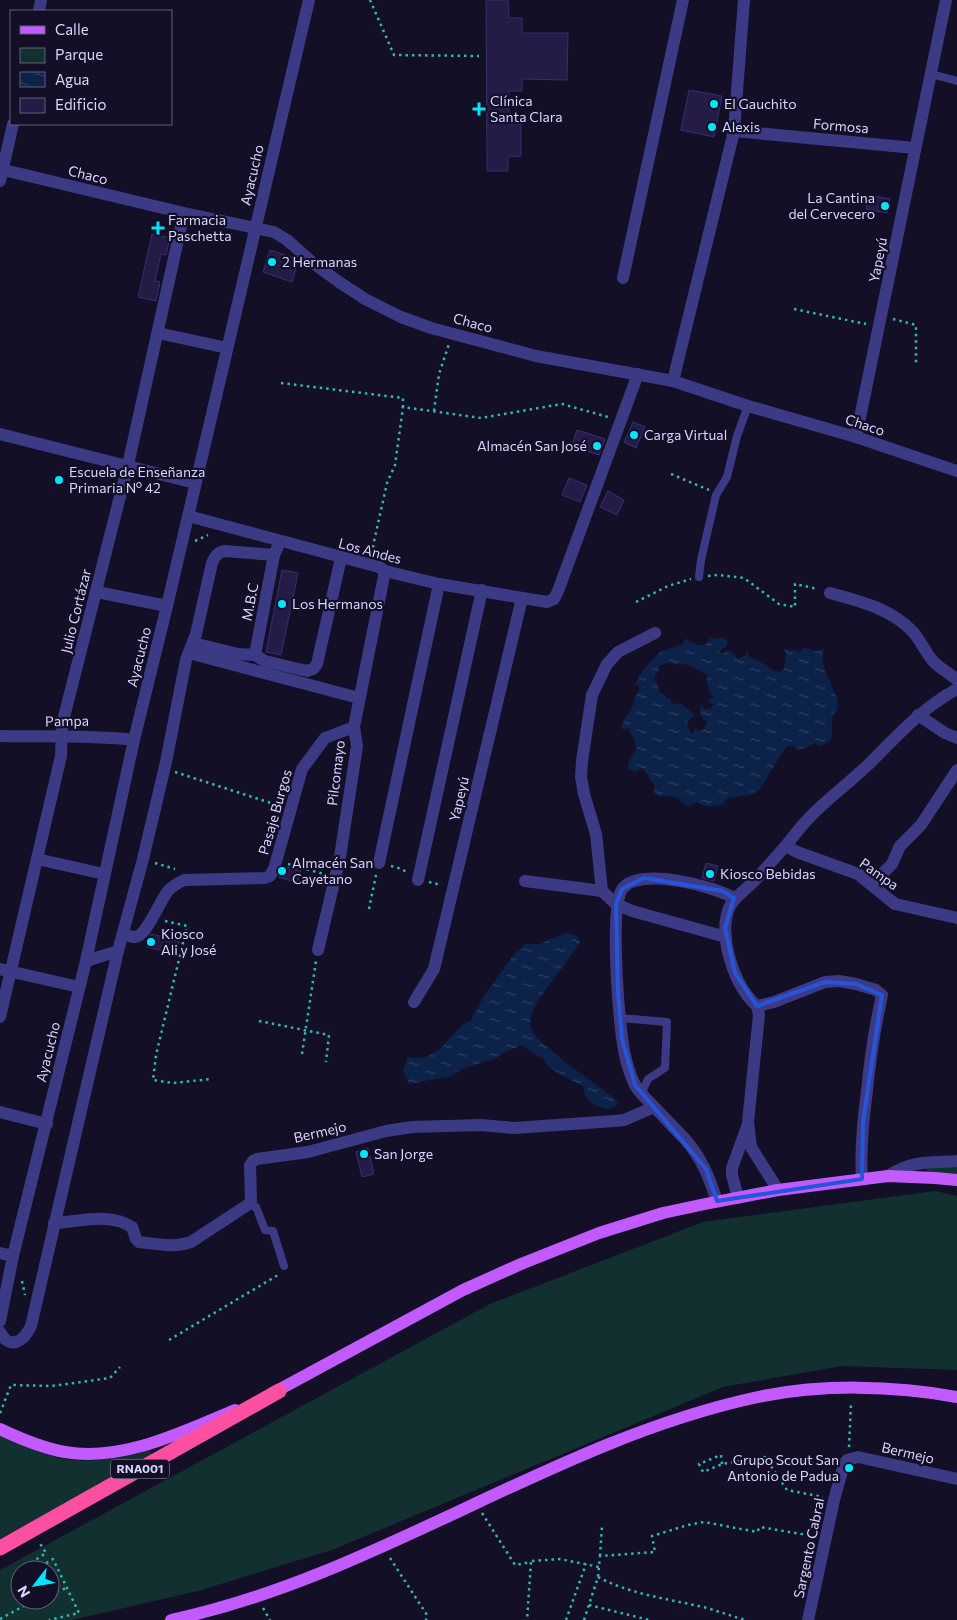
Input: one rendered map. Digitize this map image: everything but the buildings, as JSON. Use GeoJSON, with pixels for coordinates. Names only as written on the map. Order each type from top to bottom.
{"type":"FeatureCollection","features":[{"type":"Feature","properties":{"kind":"highway","name":"RNA001"},"geometry":{"type":"LineString","coordinates":[[0,1548],[279,1391]]}},
{"type":"Feature","properties":{"kind":"main road"},"geometry":{"type":"LineString","coordinates":[[0,1429],[18,1438],[54,1450],[78,1453],[104,1453],[137,1446],[165,1437],[279,1391],[491,1276],[599,1233],[663,1214],[717,1201],[778,1190],[888,1176],[957,1180]]}},
{"type":"Feature","properties":{"kind":"main road"},"geometry":{"type":"LineString","coordinates":[[171,1620],[256,1597],[317,1575],[383,1547],[568,1462],[622,1439],[682,1417],[760,1397],[806,1390],[852,1388],[933,1392],[957,1397]]}},
{"type":"Feature","properties":{"kind":"street","name":"Ayacucho"},"geometry":{"type":"LineString","coordinates":[[0,1322],[13,1256],[86,962],[134,740],[309,0]]}},
{"type":"Feature","properties":{"kind":"street"},"geometry":{"type":"LineString","coordinates":[[623,278],[683,0]]}},
{"type":"Feature","properties":{"kind":"street"},"geometry":{"type":"LineString","coordinates":[[674,382],[734,131],[744,0]]}},
{"type":"Feature","properties":{"kind":"street","name":"Yapeyú"},"geometry":{"type":"LineString","coordinates":[[856,436],[946,0]]}},
{"type":"Feature","properties":{"kind":"street"},"geometry":{"type":"LineString","coordinates":[[1,173],[13,125]]}},
{"type":"Feature","properties":{"kind":"street","name":"Formosa"},"geometry":{"type":"LineString","coordinates":[[734,131],[915,148]]}},
{"type":"Feature","properties":{"kind":"street","name":"Chaco"},"geometry":{"type":"LineString","coordinates":[[1,173],[278,234],[338,282],[386,311],[400,317],[536,356],[674,382],[748,406],[856,436],[957,471]]}},
{"type":"Feature","properties":{"kind":"street","name":"Julio Cortázar"},"geometry":{"type":"LineString","coordinates":[[0,1017],[5,970],[37,859],[60,756],[62,725],[128,465],[184,213]]}},
{"type":"Feature","properties":{"kind":"street"},"geometry":{"type":"LineString","coordinates":[[158,333],[227,348]]}},
{"type":"Feature","properties":{"kind":"street"},"geometry":{"type":"LineString","coordinates":[[622,421],[638,374]]}},
{"type":"Feature","properties":{"kind":"street","name":"Los Andes"},"geometry":{"type":"LineString","coordinates":[[188,516],[439,584],[547,602],[554,599],[558,591],[622,421]]}},
{"type":"Feature","properties":{"kind":"street"},"geometry":{"type":"LineString","coordinates":[[0,434],[195,483]]}},
{"type":"Feature","properties":{"kind":"street"},"geometry":{"type":"LineString","coordinates":[[0,1332],[7,1340],[12,1342],[26,1337],[31,1326],[118,951],[144,860],[186,660],[191,648],[212,562],[215,556],[225,551],[274,555],[280,542]]}},
{"type":"Feature","properties":{"kind":"street","name":"M.B.C"},"geometry":{"type":"LineString","coordinates":[[255,655],[274,555]]}},
{"type":"Feature","properties":{"kind":"street"},"geometry":{"type":"LineString","coordinates":[[191,648],[255,655],[265,661],[307,670],[313,668],[317,664],[341,558]]}},
{"type":"Feature","properties":{"kind":"street","name":"Pilcomayo"},"geometry":{"type":"LineString","coordinates":[[318,950],[340,857],[357,746],[354,727],[382,569]]}},
{"type":"Feature","properties":{"kind":"street"},"geometry":{"type":"LineString","coordinates":[[379,863],[439,584]]}},
{"type":"Feature","properties":{"kind":"street"},"geometry":{"type":"LineString","coordinates":[[418,880],[482,590]]}},
{"type":"Feature","properties":{"kind":"street"},"geometry":{"type":"LineString","coordinates":[[97,592],[167,606]]}},
{"type":"Feature","properties":{"kind":"street"},"geometry":{"type":"LineString","coordinates":[[830,593],[869,604],[895,617],[913,632],[924,645],[932,660],[957,680]]}},
{"type":"Feature","properties":{"kind":"street","name":"Yapeyú"},"geometry":{"type":"LineString","coordinates":[[414,1002],[434,969],[522,598]]}},
{"type":"Feature","properties":{"kind":"street"},"geometry":{"type":"LineString","coordinates":[[602,891],[596,834],[581,777],[592,695],[607,664],[618,652],[654,633]]}},
{"type":"Feature","properties":{"kind":"street"},"geometry":{"type":"LineString","coordinates":[[191,648],[359,698]]}},
{"type":"Feature","properties":{"kind":"street"},"geometry":{"type":"LineString","coordinates":[[778,1190],[751,1147],[748,1122],[759,1015],[757,1006],[741,986],[735,973],[725,928],[729,910],[734,898],[753,883],[806,820],[847,785],[918,715],[957,689]]}},
{"type":"Feature","properties":{"kind":"street"},"geometry":{"type":"LineString","coordinates":[[918,715],[945,733],[957,738]]}},
{"type":"Feature","properties":{"kind":"street","name":"Pasaje Burgos"},"geometry":{"type":"LineString","coordinates":[[184,880],[265,878],[270,876],[302,769],[325,738],[354,727]]}},
{"type":"Feature","properties":{"kind":"street","name":"Pampa"},"geometry":{"type":"LineString","coordinates":[[0,736],[98,736],[134,740]]}},
{"type":"Feature","properties":{"kind":"street"},"geometry":{"type":"LineString","coordinates":[[872,884],[892,864],[900,846],[921,825],[956,772]]}},
{"type":"Feature","properties":{"kind":"street","name":"Pampa"},"geometry":{"type":"LineString","coordinates":[[786,846],[797,852],[858,874],[895,904],[957,918]]}},
{"type":"Feature","properties":{"kind":"street"},"geometry":{"type":"LineString","coordinates":[[37,859],[104,874]]}},
{"type":"Feature","properties":{"kind":"street"},"geometry":{"type":"LineString","coordinates":[[717,1201],[706,1169],[685,1140],[641,1094],[635,1085],[628,1067],[622,1039],[618,992],[616,904],[622,889],[635,880],[644,878],[677,880],[723,891],[734,898]]}},
{"type":"Feature","properties":{"kind":"street"},"geometry":{"type":"LineString","coordinates":[[123,934],[134,937],[139,935],[146,928],[168,890],[184,880]]}},
{"type":"Feature","properties":{"kind":"street"},"geometry":{"type":"LineString","coordinates":[[525,881],[602,891],[616,904],[632,911],[726,937]]}},
{"type":"Feature","properties":{"kind":"street"},"geometry":{"type":"LineString","coordinates":[[86,962],[118,951]]}},
{"type":"Feature","properties":{"kind":"street"},"geometry":{"type":"LineString","coordinates":[[5,970],[79,987]]}},
{"type":"Feature","properties":{"kind":"street"},"geometry":{"type":"LineString","coordinates":[[757,1006],[774,1002],[825,982],[839,981],[856,984],[876,990],[882,995],[873,1035],[863,1122],[860,1154],[862,1179]]}},
{"type":"Feature","properties":{"kind":"street","name":"Bermejo"},"geometry":{"type":"LineString","coordinates":[[249,1204],[251,1200],[250,1165],[257,1159],[308,1152],[386,1131],[412,1127],[463,1125],[514,1128],[614,1121],[624,1120],[654,1107]]}},
{"type":"Feature","properties":{"kind":"street"},"geometry":{"type":"LineString","coordinates":[[0,1112],[46,1124]]}},
{"type":"Feature","properties":{"kind":"street"},"geometry":{"type":"LineString","coordinates":[[738,1198],[732,1168],[748,1122]]}},
{"type":"Feature","properties":{"kind":"street"},"geometry":{"type":"LineString","coordinates":[[888,1176],[912,1164],[957,1161]]}},
{"type":"Feature","properties":{"kind":"street"},"geometry":{"type":"LineString","coordinates":[[54,1223],[86,1219],[120,1220],[132,1227],[136,1240],[139,1242],[173,1246],[191,1242],[249,1204]]}},
{"type":"Feature","properties":{"kind":"street"},"geometry":{"type":"LineString","coordinates":[[0,1253],[13,1256]]}},
{"type":"Feature","properties":{"kind":"street","name":"Bermejo"},"geometry":{"type":"LineString","coordinates":[[852,1458],[858,1457],[957,1479]]}},
{"type":"Feature","properties":{"kind":"street","name":"Sargento Cabral"},"geometry":{"type":"LineString","coordinates":[[808,1620],[834,1500],[844,1464],[852,1458]]}},
{"type":"Feature","properties":{"kind":"lane"},"geometry":{"type":"LineString","coordinates":[[931,74],[957,81]]}},
{"type":"Feature","properties":{"kind":"lane"},"geometry":{"type":"LineString","coordinates":[[699,577],[716,495],[727,477],[737,436],[748,406]]}},
{"type":"Feature","properties":{"kind":"lane"},"geometry":{"type":"LineString","coordinates":[[620,1018],[667,1022],[665,1068],[648,1079],[641,1094]]}},
{"type":"Feature","properties":{"kind":"lane"},"geometry":{"type":"LineString","coordinates":[[249,1204],[256,1207],[265,1230],[273,1230],[284,1266]]}},
{"type":"Feature","properties":{"kind":"path"},"geometry":{"type":"LineString","coordinates":[[370,0],[394,55],[479,56]]}},
{"type":"Feature","properties":{"kind":"path"},"geometry":{"type":"LineString","coordinates":[[794,309],[916,325],[916,364]]}},
{"type":"Feature","properties":{"kind":"path"},"geometry":{"type":"LineString","coordinates":[[434,410],[439,374],[452,333]]}},
{"type":"Feature","properties":{"kind":"path"},"geometry":{"type":"LineString","coordinates":[[281,382],[403,398],[395,465],[387,482],[373,546],[379,556],[382,569]]}},
{"type":"Feature","properties":{"kind":"path"},"geometry":{"type":"LineString","coordinates":[[403,407],[481,418],[562,404],[622,421]]}},
{"type":"Feature","properties":{"kind":"path"},"geometry":{"type":"LineString","coordinates":[[671,474],[703,487],[716,495]]}},
{"type":"Feature","properties":{"kind":"path"},"geometry":{"type":"LineString","coordinates":[[636,602],[668,586],[699,577],[718,575],[744,578],[779,604],[795,607],[795,584],[827,590],[830,593]]}},
{"type":"Feature","properties":{"kind":"path"},"geometry":{"type":"LineString","coordinates":[[164,769],[291,809]]}},
{"type":"Feature","properties":{"kind":"path"},"geometry":{"type":"LineString","coordinates":[[340,857],[379,863],[402,869],[418,880],[454,888]]}},
{"type":"Feature","properties":{"kind":"path"},"geometry":{"type":"LineString","coordinates":[[144,860],[174,868],[184,880]]}},
{"type":"Feature","properties":{"kind":"path"},"geometry":{"type":"LineString","coordinates":[[276,861],[335,876]]}},
{"type":"Feature","properties":{"kind":"path"},"geometry":{"type":"LineString","coordinates":[[369,909],[379,863]]}},
{"type":"Feature","properties":{"kind":"path"},"geometry":{"type":"LineString","coordinates":[[151,918],[187,926],[156,1055],[153,1080],[172,1083],[211,1079]]}},
{"type":"Feature","properties":{"kind":"path"},"geometry":{"type":"LineString","coordinates":[[302,1054],[318,950]]}},
{"type":"Feature","properties":{"kind":"path"},"geometry":{"type":"LineString","coordinates":[[259,1021],[330,1035],[326,1062]]}},
{"type":"Feature","properties":{"kind":"path"},"geometry":{"type":"LineString","coordinates":[[169,1340],[284,1272],[284,1266]]}},
{"type":"Feature","properties":{"kind":"path"},"geometry":{"type":"LineString","coordinates":[[0,1413],[11,1385],[52,1386],[110,1378],[120,1367]]}},
{"type":"Feature","properties":{"kind":"path"},"geometry":{"type":"LineString","coordinates":[[851,1403],[849,1451],[852,1458]]}},
{"type":"Feature","properties":{"kind":"path"},"geometry":{"type":"LineString","coordinates":[[722,1464],[720,1455],[699,1464],[703,1472],[722,1464],[766,1457],[787,1490],[834,1500]]}},
{"type":"Feature","properties":{"kind":"path"},"geometry":{"type":"LineString","coordinates":[[476,1504],[515,1565],[560,1559],[599,1567]]}},
{"type":"Feature","properties":{"kind":"path"},"geometry":{"type":"LineString","coordinates":[[600,1556],[655,1552],[652,1536],[704,1522],[757,1532],[760,1527],[827,1538]]}},
{"type":"Feature","properties":{"kind":"path"},"geometry":{"type":"LineString","coordinates":[[584,1620],[598,1577],[602,1526]]}},
{"type":"Feature","properties":{"kind":"path"},"geometry":{"type":"LineString","coordinates":[[383,1547],[427,1615],[426,1620]]}},
{"type":"Feature","properties":{"kind":"path"},"geometry":{"type":"LineString","coordinates":[[36,1560],[46,1554]]}},
{"type":"Feature","properties":{"kind":"path"},"geometry":{"type":"LineString","coordinates":[[527,1620],[531,1562]]}},
{"type":"Feature","properties":{"kind":"path"},"geometry":{"type":"LineString","coordinates":[[566,1620],[586,1564]]}},
{"type":"Feature","properties":{"kind":"path"},"geometry":{"type":"LineString","coordinates":[[49,1620],[79,1613],[60,1573]]}},
{"type":"Feature","properties":{"kind":"path"},"geometry":{"type":"LineString","coordinates":[[598,1577],[610,1584],[655,1598],[707,1608],[745,1620]]}},
{"type":"Feature","properties":{"kind":"path"},"geometry":{"type":"LineString","coordinates":[[60,1590],[68,1588]]}},
{"type":"Feature","properties":{"kind":"path"},"geometry":{"type":"LineString","coordinates":[[589,1604],[649,1620]]}},
{"type":"Feature","properties":{"kind":"path"},"geometry":{"type":"LineString","coordinates":[[0,1618],[16,1610]]}},
{"type":"Feature","properties":{"kind":"highlighted area"},"geometry":{"type":"Polygon","coordinates":[[[644,878],[723,891],[734,898],[725,928],[735,973],[757,1006],[825,982],[856,984],[882,995],[863,1122],[862,1179],[717,1201],[706,1169],[635,1085],[622,1039],[618,992],[616,904],[622,889],[644,878]]]}},
{"type":"Feature","properties":{"kind":"green space"},"geometry":{"type":"Polygon","coordinates":[[[926,1167],[957,1167],[957,1176],[928,1174],[926,1167]]]}},
{"type":"Feature","properties":{"kind":"green space"},"geometry":{"type":"Polygon","coordinates":[[[935,1191],[957,1196],[957,1370],[842,1366],[723,1387],[332,1550],[198,1591],[72,1620],[0,1620],[0,1570],[10,1565],[10,1610],[60,1610],[60,1560],[18,1560],[490,1304],[703,1222],[935,1191]]]}},
{"type":"Feature","properties":{"kind":"green space"},"geometry":{"type":"Polygon","coordinates":[[[0,1435],[40,1452],[65,1459],[97,1460],[149,1449],[153,1456],[0,1539],[0,1435]]]}},
{"type":"Feature","properties":{"kind":"water"},"geometry":{"type":"Polygon","coordinates":[[[710,636],[714,639],[724,638],[728,642],[726,647],[719,651],[722,654],[730,650],[738,659],[746,655],[747,650],[749,656],[772,670],[780,672],[784,669],[786,655],[784,649],[796,650],[799,653],[803,648],[817,651],[824,649],[824,669],[838,703],[832,719],[832,734],[828,743],[820,746],[815,743],[807,748],[797,750],[793,745],[786,747],[759,790],[753,794],[726,799],[724,804],[706,806],[697,802],[688,807],[676,797],[658,796],[654,792],[654,784],[641,768],[636,772],[628,769],[630,760],[637,747],[628,728],[624,730],[621,727],[632,708],[639,690],[639,686],[635,684],[644,669],[660,652],[683,644],[685,638],[698,645],[707,643],[710,636]],[[667,663],[659,666],[659,670],[654,678],[659,692],[664,694],[666,698],[671,699],[671,703],[682,704],[695,715],[687,722],[691,734],[695,728],[698,731],[703,730],[708,722],[704,720],[699,712],[701,710],[700,706],[710,709],[714,704],[709,703],[708,700],[714,697],[709,691],[706,674],[685,663],[682,665],[667,663]]]}},
{"type":"Feature","properties":{"kind":"water"},"geometry":{"type":"Polygon","coordinates":[[[567,933],[578,936],[580,943],[539,999],[531,1015],[530,1026],[537,1038],[565,1062],[614,1098],[618,1104],[611,1109],[592,1104],[586,1097],[584,1087],[552,1070],[544,1060],[522,1045],[492,1060],[464,1068],[451,1076],[409,1084],[403,1071],[408,1057],[424,1058],[440,1049],[462,1025],[471,1020],[484,996],[512,957],[525,944],[539,944],[567,933]]]}},
{"type":"Feature","properties":{"kind":"place","name":"El Gauchito"},"geometry":{"type":"Point","coordinates":[714,104]}},
{"type":"Feature","properties":{"kind":"place","name":"Clínica Santa Clara"},"geometry":{"type":"Point","coordinates":[479,109]}},
{"type":"Feature","properties":{"kind":"place","name":"Alexis"},"geometry":{"type":"Point","coordinates":[712,127]}},
{"type":"Feature","properties":{"kind":"place","name":"La Cantina del Cervecero"},"geometry":{"type":"Point","coordinates":[885,206]}},
{"type":"Feature","properties":{"kind":"place","name":"Farmacia Paschetta"},"geometry":{"type":"Point","coordinates":[158,228]}},
{"type":"Feature","properties":{"kind":"place","name":"2 Hermanas"},"geometry":{"type":"Point","coordinates":[272,262]}},
{"type":"Feature","properties":{"kind":"place","name":"Carga Virtual"},"geometry":{"type":"Point","coordinates":[634,435]}},
{"type":"Feature","properties":{"kind":"place","name":"Almacén San José"},"geometry":{"type":"Point","coordinates":[597,446]}},
{"type":"Feature","properties":{"kind":"place","name":"Escuela de Enseñanza Primaria Nº 42"},"geometry":{"type":"Point","coordinates":[59,480]}},
{"type":"Feature","properties":{"kind":"place","name":"Los Hermanos"},"geometry":{"type":"Point","coordinates":[282,604]}},
{"type":"Feature","properties":{"kind":"place","name":"Almacén San Cayetano"},"geometry":{"type":"Point","coordinates":[282,871]}},
{"type":"Feature","properties":{"kind":"place","name":"Kiosco Bebidas"},"geometry":{"type":"Point","coordinates":[710,874]}},
{"type":"Feature","properties":{"kind":"place","name":"Kiosco Ali y José"},"geometry":{"type":"Point","coordinates":[151,942]}},
{"type":"Feature","properties":{"kind":"place","name":"San Jorge"},"geometry":{"type":"Point","coordinates":[364,1154]}},
{"type":"Feature","properties":{"kind":"place","name":"Grupo Scout San Antonio de Padua"},"geometry":{"type":"Point","coordinates":[849,1468]}}]}
